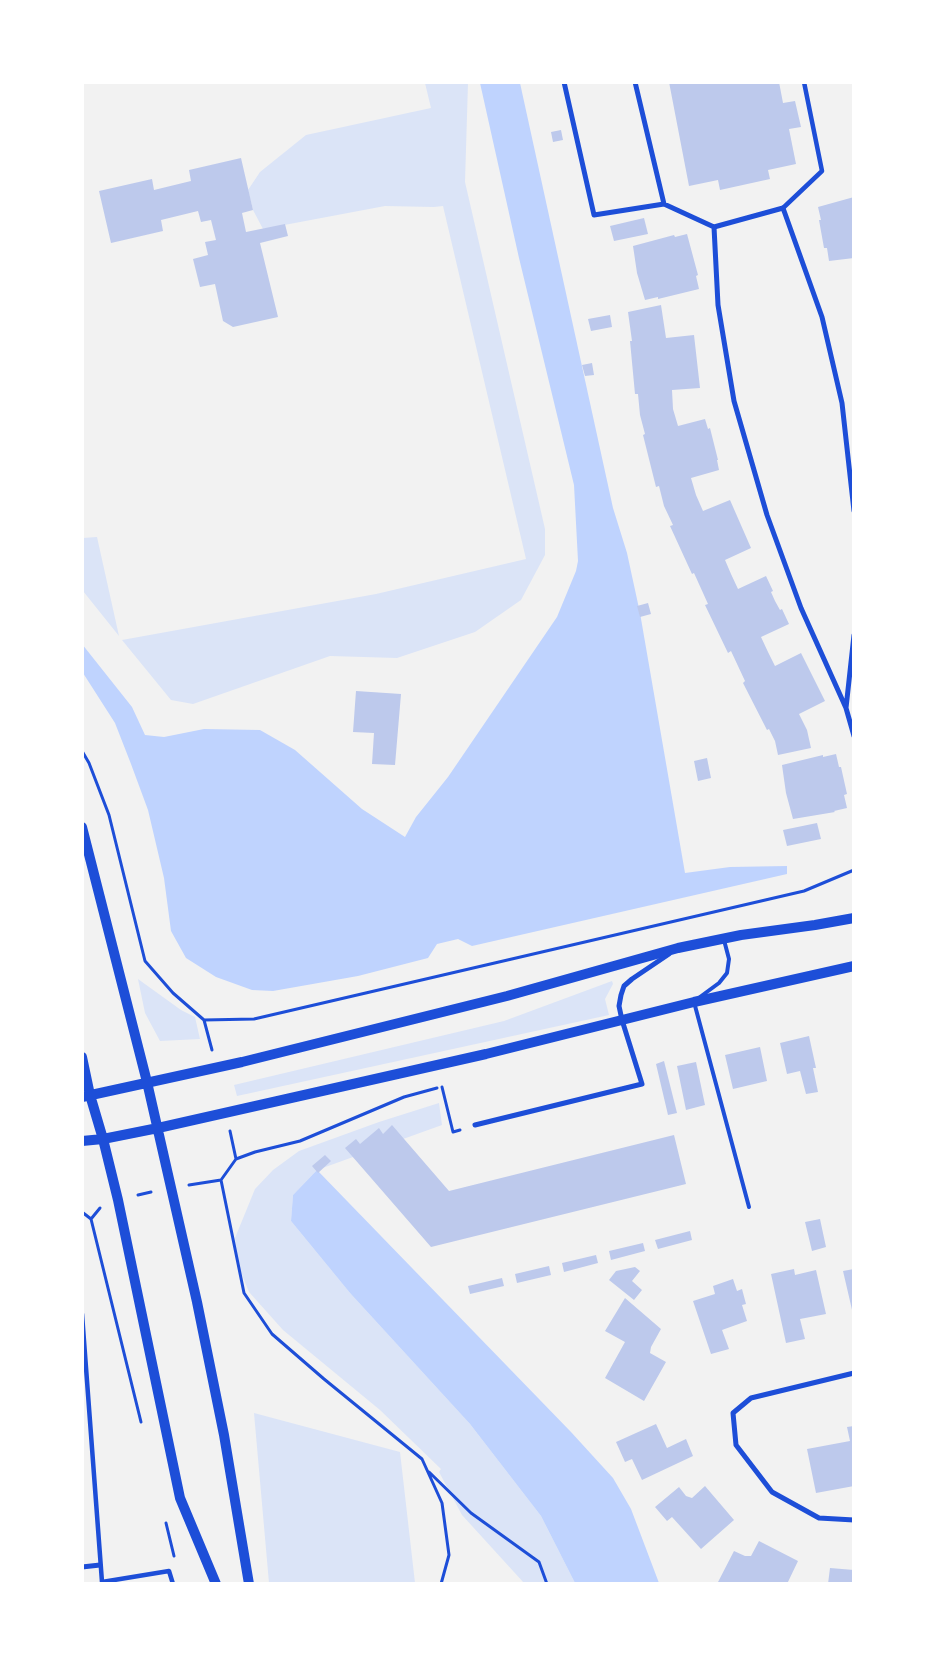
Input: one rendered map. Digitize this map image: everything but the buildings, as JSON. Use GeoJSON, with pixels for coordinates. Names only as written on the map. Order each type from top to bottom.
{"type":"FeatureCollection","features":[{"type":"Feature","properties":{"kind":"main road"},"geometry":{"type":"LineString","coordinates":[[82,827],[148,1082],[197,1302],[220,1416],[249,1584]]}},
{"type":"Feature","properties":{"kind":"main road"},"geometry":{"type":"LineString","coordinates":[[86,1096],[215,1068],[507,996],[678,948],[724,938],[815,926],[854,918]]}},
{"type":"Feature","properties":{"kind":"main road"},"geometry":{"type":"LineString","coordinates":[[82,1141],[103,1139],[158,1128],[486,1054],[694,1002],[854,966]]}},
{"type":"Feature","properties":{"kind":"main road"},"geometry":{"type":"LineString","coordinates":[[82,1057],[86,1096],[103,1139],[120,1209],[180,1498],[216,1584]]}},
{"type":"Feature","properties":{"kind":"street"},"geometry":{"type":"LineString","coordinates":[[564,82],[594,215],[664,204],[714,227],[783,208],[822,171],[804,82]]}},
{"type":"Feature","properties":{"kind":"street"},"geometry":{"type":"LineString","coordinates":[[635,82],[664,204]]}},
{"type":"Feature","properties":{"kind":"street"},"geometry":{"type":"LineString","coordinates":[[783,208],[822,317],[842,403],[854,511]]}},
{"type":"Feature","properties":{"kind":"street"},"geometry":{"type":"LineString","coordinates":[[714,227],[718,305],[734,401],[767,515],[801,608],[846,708],[854,736]]}},
{"type":"Feature","properties":{"kind":"street"},"geometry":{"type":"LineString","coordinates":[[846,708],[854,635]]}},
{"type":"Feature","properties":{"kind":"street"},"geometry":{"type":"LineString","coordinates":[[475,1125],[642,1084],[622,1020],[619,1006],[621,995],[624,986],[678,948]]}},
{"type":"Feature","properties":{"kind":"street"},"geometry":{"type":"LineString","coordinates":[[82,1314],[102,1582],[169,1571],[172,1584]]}},
{"type":"Feature","properties":{"kind":"street"},"geometry":{"type":"LineString","coordinates":[[854,1372],[751,1398],[733,1413],[736,1445],[772,1492],[819,1518],[854,1520]]}},
{"type":"Feature","properties":{"kind":"street"},"geometry":{"type":"LineString","coordinates":[[82,1567],[100,1565]]}},
{"type":"Feature","properties":{"kind":"lane"},"geometry":{"type":"LineString","coordinates":[[724,938],[729,960],[727,973],[719,983],[694,1002],[749,1208]]}},
{"type":"Feature","properties":{"kind":"path"},"geometry":{"type":"LineString","coordinates":[[82,751],[89,763],[109,815],[145,961],[173,993],[204,1020],[215,1068]]}},
{"type":"Feature","properties":{"kind":"path"},"geometry":{"type":"LineString","coordinates":[[204,1020],[254,1019],[804,891],[854,870]]}},
{"type":"Feature","properties":{"kind":"path"},"geometry":{"type":"LineString","coordinates":[[441,1584],[449,1554],[442,1503],[422,1459],[272,1334],[244,1293],[221,1180],[236,1159],[255,1152],[300,1141],[404,1097],[451,1085]]}},
{"type":"Feature","properties":{"kind":"path"},"geometry":{"type":"LineString","coordinates":[[442,1087],[453,1132],[475,1125]]}},
{"type":"Feature","properties":{"kind":"path"},"geometry":{"type":"LineString","coordinates":[[226,1112],[236,1159]]}},
{"type":"Feature","properties":{"kind":"path"},"geometry":{"type":"LineString","coordinates":[[82,1212],[91,1219],[142,1424]]}},
{"type":"Feature","properties":{"kind":"path"},"geometry":{"type":"LineString","coordinates":[[427,1470],[471,1513],[539,1562],[547,1584]]}},
{"type":"Feature","properties":{"kind":"path"},"geometry":{"type":"LineString","coordinates":[[166,1520],[175,1559]]}},
{"type":"Feature","properties":{"kind":"shaded area"},"geometry":{"type":"Polygon","coordinates":[[[425,83],[468,83],[465,182],[545,529],[545,555],[521,600],[475,632],[397,658],[330,656],[193,704],[171,700],[122,640],[376,594],[526,559],[443,206],[385,206],[263,229],[253,210],[248,190],[260,172],[306,135],[431,108],[425,83]]]}},
{"type":"Feature","properties":{"kind":"shaded area"},"geometry":{"type":"Polygon","coordinates":[[[97,537],[119,636],[83,591],[83,538],[97,537]]]}},
{"type":"Feature","properties":{"kind":"shaded area"},"geometry":{"type":"Polygon","coordinates":[[[138,979],[181,1010],[195,1017],[200,1039],[160,1041],[145,1013],[138,979]]]}},
{"type":"Feature","properties":{"kind":"shaded area"},"geometry":{"type":"Polygon","coordinates":[[[612,981],[613,984],[605,999],[609,1015],[237,1096],[234,1085],[504,1021],[612,981]]]}},
{"type":"Feature","properties":{"kind":"shaded area"},"geometry":{"type":"Polygon","coordinates":[[[439,1103],[442,1125],[317,1170],[293,1195],[291,1221],[350,1293],[470,1424],[541,1516],[575,1583],[524,1583],[462,1515],[439,1472],[441,1469],[380,1410],[283,1330],[249,1292],[238,1265],[235,1238],[255,1189],[273,1170],[299,1151],[439,1103]]]}},
{"type":"Feature","properties":{"kind":"shaded area"},"geometry":{"type":"Polygon","coordinates":[[[254,1413],[400,1452],[415,1583],[269,1583],[254,1413]]]}},
{"type":"Feature","properties":{"kind":"water"},"geometry":{"type":"Polygon","coordinates":[[[480,83],[520,83],[613,508],[627,553],[640,613],[685,873],[730,867],[787,866],[787,874],[472,946],[458,939],[437,944],[428,958],[358,976],[273,991],[252,990],[216,977],[186,958],[171,931],[164,878],[148,810],[115,723],[83,673],[82,644],[132,707],[145,735],[164,737],[204,729],[260,730],[295,750],[362,809],[405,837],[416,817],[448,777],[557,617],[576,571],[578,561],[574,485],[519,258],[480,83]]]}},
{"type":"Feature","properties":{"kind":"water"},"geometry":{"type":"Polygon","coordinates":[[[317,1170],[571,1432],[613,1478],[631,1509],[659,1583],[575,1583],[541,1516],[470,1424],[350,1293],[291,1221],[293,1195],[317,1170]]]}}]}
